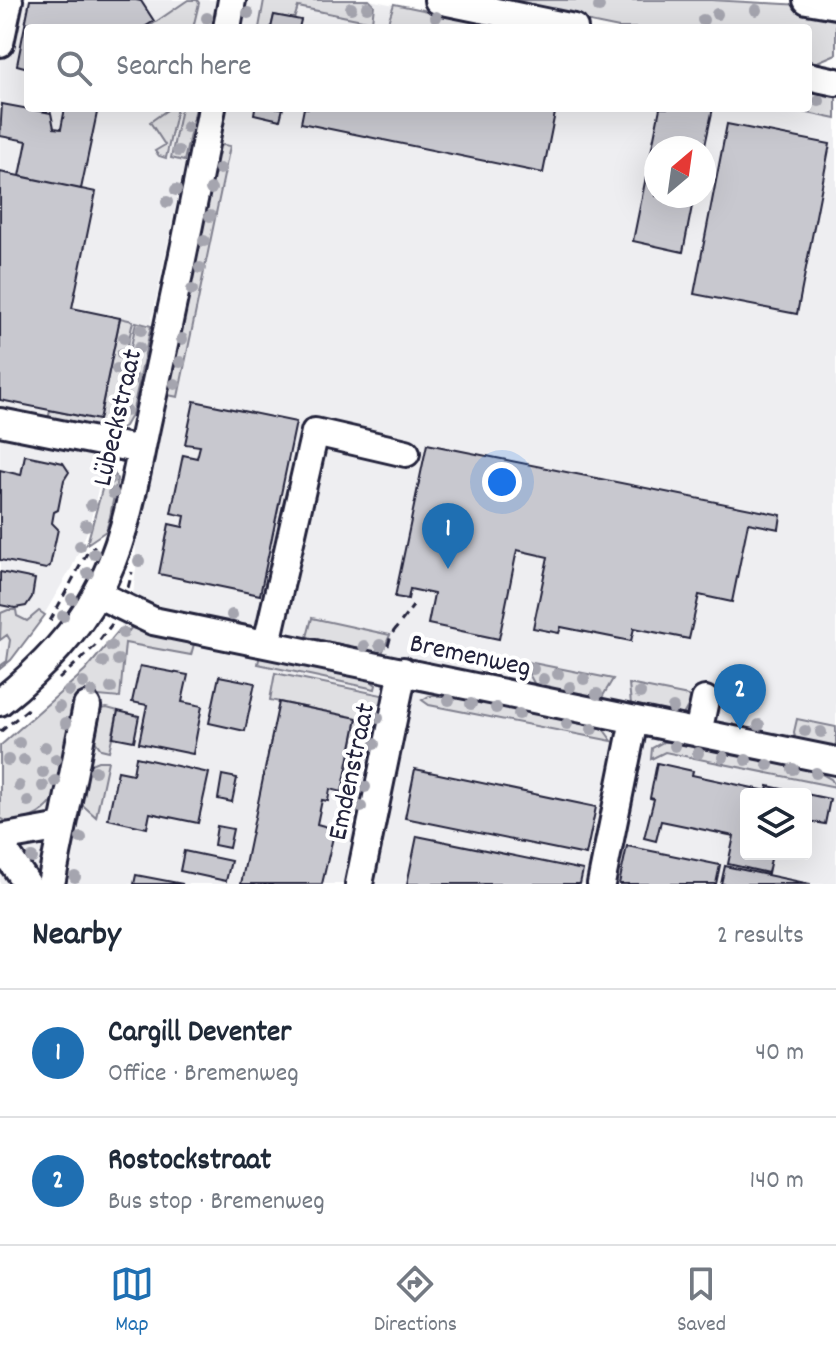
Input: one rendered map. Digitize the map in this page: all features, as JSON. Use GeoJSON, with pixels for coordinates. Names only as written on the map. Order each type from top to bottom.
{"type":"FeatureCollection","features":[{"type":"Feature","properties":{"kind":"street"},"geometry":{"type":"LineString","coordinates":[[0,43],[9,0]]}},
{"type":"Feature","properties":{"kind":"street"},"geometry":{"type":"LineString","coordinates":[[228,24],[232,0]]}},
{"type":"Feature","properties":{"kind":"street"},"geometry":{"type":"LineString","coordinates":[[438,0],[555,24]]}},
{"type":"Feature","properties":{"kind":"street"},"geometry":{"type":"LineString","coordinates":[[807,0],[836,5]]}},
{"type":"Feature","properties":{"kind":"street"},"geometry":{"type":"LineString","coordinates":[[812,77],[836,82]]}},
{"type":"Feature","properties":{"kind":"street","name":"Lübeckstraat"},"geometry":{"type":"LineString","coordinates":[[0,702],[30,677],[97,594],[122,537],[181,270],[211,112]]}},
{"type":"Feature","properties":{"kind":"street"},"geometry":{"type":"LineString","coordinates":[[0,422],[141,450]]}},
{"type":"Feature","properties":{"kind":"street"},"geometry":{"type":"LineString","coordinates":[[267,643],[315,432],[406,453]]}},
{"type":"Feature","properties":{"kind":"street","name":"Bremenweg"},"geometry":{"type":"LineString","coordinates":[[97,594],[153,621],[836,761]]}},
{"type":"Feature","properties":{"kind":"street","name":"Emdenstraat"},"geometry":{"type":"LineString","coordinates":[[359,884],[403,671]]}},
{"type":"Feature","properties":{"kind":"street"},"geometry":{"type":"LineString","coordinates":[[698,733],[705,700]]}},
{"type":"Feature","properties":{"kind":"street"},"geometry":{"type":"LineString","coordinates":[[51,884],[87,706]]}},
{"type":"Feature","properties":{"kind":"street"},"geometry":{"type":"LineString","coordinates":[[601,884],[634,720]]}},
{"type":"Feature","properties":{"kind":"street"},"geometry":{"type":"LineString","coordinates":[[27,884],[0,841],[62,827]]}},
{"type":"Feature","properties":{"kind":"path"},"geometry":{"type":"LineString","coordinates":[[391,635],[413,606]]}},
{"type":"Feature","properties":{"kind":"shaded area"},"geometry":{"type":"Polygon","coordinates":[[[0,0],[218,0],[213,24],[24,24],[24,112],[195,112],[132,414],[125,426],[109,435],[0,416],[0,0]]]}},
{"type":"Feature","properties":{"kind":"shaded area"},"geometry":{"type":"Polygon","coordinates":[[[188,0],[199,3],[194,24],[153,24],[188,0]]]}},
{"type":"Feature","properties":{"kind":"shaded area"},"geometry":{"type":"Polygon","coordinates":[[[250,0],[369,0],[491,24],[240,24],[243,7],[250,0]]]}},
{"type":"Feature","properties":{"kind":"shaded area"},"geometry":{"type":"Polygon","coordinates":[[[264,0],[369,0],[374,5],[372,22],[298,7],[294,19],[274,15],[272,24],[260,24],[264,0]]]}},
{"type":"Feature","properties":{"kind":"shaded area"},"geometry":{"type":"Polygon","coordinates":[[[483,0],[711,0],[820,6],[836,12],[836,54],[812,64],[812,24],[600,24],[483,0]]]}},
{"type":"Feature","properties":{"kind":"shaded area"},"geometry":{"type":"Polygon","coordinates":[[[394,4],[492,24],[387,24],[394,4]]]}},
{"type":"Feature","properties":{"kind":"shaded area"},"geometry":{"type":"Polygon","coordinates":[[[812,90],[836,95],[836,884],[0,884],[0,746],[85,671],[120,629],[133,596],[135,525],[221,112],[812,112],[812,90]]]}},
{"type":"Feature","properties":{"kind":"shaded area"},"geometry":{"type":"Polygon","coordinates":[[[812,90],[836,95],[836,119],[803,112],[812,112],[812,90]]]}},
{"type":"Feature","properties":{"kind":"shaded area"},"geometry":{"type":"Polygon","coordinates":[[[164,112],[176,112],[166,158],[155,151],[165,145],[150,122],[164,112]]]}},
{"type":"Feature","properties":{"kind":"shaded area"},"geometry":{"type":"Polygon","coordinates":[[[180,112],[195,112],[184,161],[171,158],[180,112]]]}},
{"type":"Feature","properties":{"kind":"shaded area"},"geometry":{"type":"Polygon","coordinates":[[[218,146],[230,146],[178,397],[163,394],[218,146]]]}},
{"type":"Feature","properties":{"kind":"shaded area"},"geometry":{"type":"Polygon","coordinates":[[[120,318],[133,321],[109,435],[47,426],[50,410],[99,420],[120,318]]]}},
{"type":"Feature","properties":{"kind":"shaded area"},"geometry":{"type":"Polygon","coordinates":[[[136,322],[151,326],[132,414],[125,426],[114,432],[136,322]]]}},
{"type":"Feature","properties":{"kind":"shaded area"},"geometry":{"type":"Polygon","coordinates":[[[0,437],[105,460],[89,527],[72,567],[35,630],[0,669],[0,437]]]}},
{"type":"Feature","properties":{"kind":"shaded area"},"geometry":{"type":"Polygon","coordinates":[[[109,464],[117,479],[110,517],[106,531],[87,544],[109,464]]]}},
{"type":"Feature","properties":{"kind":"shaded area"},"geometry":{"type":"Polygon","coordinates":[[[16,610],[17,616],[27,621],[39,611],[45,615],[11,660],[0,669],[7,661],[10,640],[7,635],[0,640],[1,613],[16,610]]]}},
{"type":"Feature","properties":{"kind":"shaded area"},"geometry":{"type":"Polygon","coordinates":[[[312,618],[390,635],[382,653],[307,637],[312,618]]]}},
{"type":"Feature","properties":{"kind":"shaded area"},"geometry":{"type":"Polygon","coordinates":[[[131,628],[193,640],[191,655],[125,643],[120,698],[77,694],[57,794],[53,800],[44,810],[26,819],[11,824],[0,818],[0,746],[85,671],[120,629],[129,631],[131,628]]]}},
{"type":"Feature","properties":{"kind":"shaded area"},"geometry":{"type":"Polygon","coordinates":[[[260,654],[367,678],[376,685],[375,689],[258,664],[260,654]]]}},
{"type":"Feature","properties":{"kind":"shaded area"},"geometry":{"type":"Polygon","coordinates":[[[528,662],[613,679],[601,699],[535,685],[529,674],[528,662]]]}},
{"type":"Feature","properties":{"kind":"shaded area"},"geometry":{"type":"Polygon","coordinates":[[[275,673],[382,695],[385,702],[374,752],[368,755],[350,752],[357,718],[270,700],[275,673]]]}},
{"type":"Feature","properties":{"kind":"shaded area"},"geometry":{"type":"Polygon","coordinates":[[[629,684],[693,697],[683,715],[631,704],[629,684]]]}},
{"type":"Feature","properties":{"kind":"shaded area"},"geometry":{"type":"Polygon","coordinates":[[[449,692],[593,723],[601,726],[612,741],[429,705],[422,700],[429,696],[448,696],[449,692]]]}},
{"type":"Feature","properties":{"kind":"shaded area"},"geometry":{"type":"Polygon","coordinates":[[[100,709],[118,711],[109,751],[101,749],[92,737],[100,709]]]}},
{"type":"Feature","properties":{"kind":"shaded area"},"geometry":{"type":"Polygon","coordinates":[[[797,719],[836,727],[836,747],[795,738],[797,719]]]}},
{"type":"Feature","properties":{"kind":"shaded area"},"geometry":{"type":"Polygon","coordinates":[[[663,742],[706,750],[708,745],[821,769],[820,773],[831,779],[836,787],[665,752],[651,759],[652,748],[663,742]]]}},
{"type":"Feature","properties":{"kind":"shaded area"},"geometry":{"type":"Polygon","coordinates":[[[108,761],[96,817],[78,801],[86,766],[108,761]]]}},
{"type":"Feature","properties":{"kind":"building"},"geometry":{"type":"Polygon","coordinates":[[[30,0],[136,0],[141,1],[154,21],[149,24],[25,24],[30,0]]]}},
{"type":"Feature","properties":{"kind":"building"},"geometry":{"type":"Polygon","coordinates":[[[274,15],[301,20],[300,24],[272,24],[274,15]]]}},
{"type":"Feature","properties":{"kind":"building"},"geometry":{"type":"Polygon","coordinates":[[[24,30],[24,67],[17,65],[24,30]]]}},
{"type":"Feature","properties":{"kind":"building"},"geometry":{"type":"Polygon","coordinates":[[[2,104],[24,108],[24,112],[51,113],[54,128],[61,129],[64,112],[97,112],[81,189],[20,176],[27,141],[0,136],[2,104]]]}},
{"type":"Feature","properties":{"kind":"building"},"geometry":{"type":"Polygon","coordinates":[[[254,112],[282,112],[280,120],[254,112]]]}},
{"type":"Feature","properties":{"kind":"building"},"geometry":{"type":"Polygon","coordinates":[[[303,112],[555,112],[543,173],[301,123],[303,112]]]}},
{"type":"Feature","properties":{"kind":"building"},"geometry":{"type":"Polygon","coordinates":[[[659,112],[712,112],[707,136],[654,136],[659,112]]]}},
{"type":"Feature","properties":{"kind":"building"},"geometry":{"type":"Polygon","coordinates":[[[727,124],[830,144],[797,314],[694,294],[711,208],[716,208],[716,181],[727,124]]]}},
{"type":"Feature","properties":{"kind":"building"},"geometry":{"type":"Polygon","coordinates":[[[0,172],[96,192],[72,308],[120,318],[99,420],[0,400],[0,172]]]}},
{"type":"Feature","properties":{"kind":"building"},"geometry":{"type":"Polygon","coordinates":[[[644,187],[644,208],[692,208],[683,252],[633,241],[644,187]]]}},
{"type":"Feature","properties":{"kind":"building"},"geometry":{"type":"Polygon","coordinates":[[[194,401],[296,422],[260,595],[159,574],[169,524],[183,527],[185,516],[171,513],[183,455],[197,458],[200,446],[185,444],[194,401]]]}},
{"type":"Feature","properties":{"kind":"building"},"geometry":{"type":"Polygon","coordinates":[[[427,444],[781,515],[779,529],[748,523],[732,602],[699,595],[689,639],[634,628],[631,641],[561,627],[559,633],[533,628],[548,557],[517,550],[499,639],[428,624],[434,594],[410,589],[408,599],[395,597],[427,444]]]}},
{"type":"Feature","properties":{"kind":"building"},"geometry":{"type":"Polygon","coordinates":[[[25,455],[63,463],[69,472],[64,480],[58,510],[54,512],[52,523],[58,529],[50,566],[46,569],[0,560],[0,470],[21,475],[25,455]]]}},
{"type":"Feature","properties":{"kind":"building"},"geometry":{"type":"Polygon","coordinates":[[[0,572],[35,579],[32,597],[26,606],[15,608],[0,605],[0,572]]]}},
{"type":"Feature","properties":{"kind":"building"},"geometry":{"type":"Polygon","coordinates":[[[140,666],[188,675],[182,702],[202,706],[193,754],[139,743],[147,705],[132,702],[140,666]]]}},
{"type":"Feature","properties":{"kind":"building"},"geometry":{"type":"Polygon","coordinates":[[[219,676],[255,683],[245,731],[209,723],[219,676]]]}},
{"type":"Feature","properties":{"kind":"building"},"geometry":{"type":"Polygon","coordinates":[[[279,702],[357,718],[342,792],[330,789],[328,801],[322,800],[317,824],[335,829],[322,884],[241,884],[279,702]]]}},
{"type":"Feature","properties":{"kind":"building"},"geometry":{"type":"Polygon","coordinates":[[[118,711],[139,716],[134,741],[113,737],[118,711]]]}},
{"type":"Feature","properties":{"kind":"building"},"geometry":{"type":"Polygon","coordinates":[[[136,757],[209,773],[198,823],[150,813],[147,828],[108,819],[118,771],[133,774],[136,757]]]}},
{"type":"Feature","properties":{"kind":"building"},"geometry":{"type":"Polygon","coordinates":[[[657,763],[693,771],[692,775],[753,788],[740,788],[740,860],[771,860],[768,873],[728,864],[734,836],[661,821],[656,841],[644,838],[654,799],[650,798],[657,763]]]}},
{"type":"Feature","properties":{"kind":"building"},"geometry":{"type":"Polygon","coordinates":[[[415,769],[596,807],[586,855],[405,818],[415,769]]]}},
{"type":"Feature","properties":{"kind":"building"},"geometry":{"type":"Polygon","coordinates":[[[222,775],[237,778],[232,802],[218,799],[222,775]]]}},
{"type":"Feature","properties":{"kind":"building"},"geometry":{"type":"Polygon","coordinates":[[[812,795],[830,799],[825,824],[812,822],[812,795]]]}},
{"type":"Feature","properties":{"kind":"building"},"geometry":{"type":"Polygon","coordinates":[[[217,826],[233,829],[229,848],[214,845],[217,826]]]}},
{"type":"Feature","properties":{"kind":"building"},"geometry":{"type":"Polygon","coordinates":[[[417,836],[583,870],[580,884],[407,884],[417,836]]]}},
{"type":"Feature","properties":{"kind":"building"},"geometry":{"type":"Polygon","coordinates":[[[627,846],[720,865],[716,884],[619,884],[627,846]]]}},
{"type":"Feature","properties":{"kind":"building"},"geometry":{"type":"Polygon","coordinates":[[[184,851],[231,861],[226,881],[180,871],[184,851]]]}},
{"type":"Feature","properties":{"kind":"building"},"geometry":{"type":"Polygon","coordinates":[[[725,866],[810,884],[721,884],[725,866]]]}},
{"type":"Feature","properties":{"kind":"building"},"geometry":{"type":"Polygon","coordinates":[[[136,875],[183,884],[134,884],[136,875]]]}},
{"type":"Feature","properties":{"kind":"place","name":"Cargill Deventer"},"geometry":{"type":"Point","coordinates":[448,569]}},
{"type":"Feature","properties":{"kind":"place","name":"Rostockstraat"},"geometry":{"type":"Point","coordinates":[740,730]}}]}
